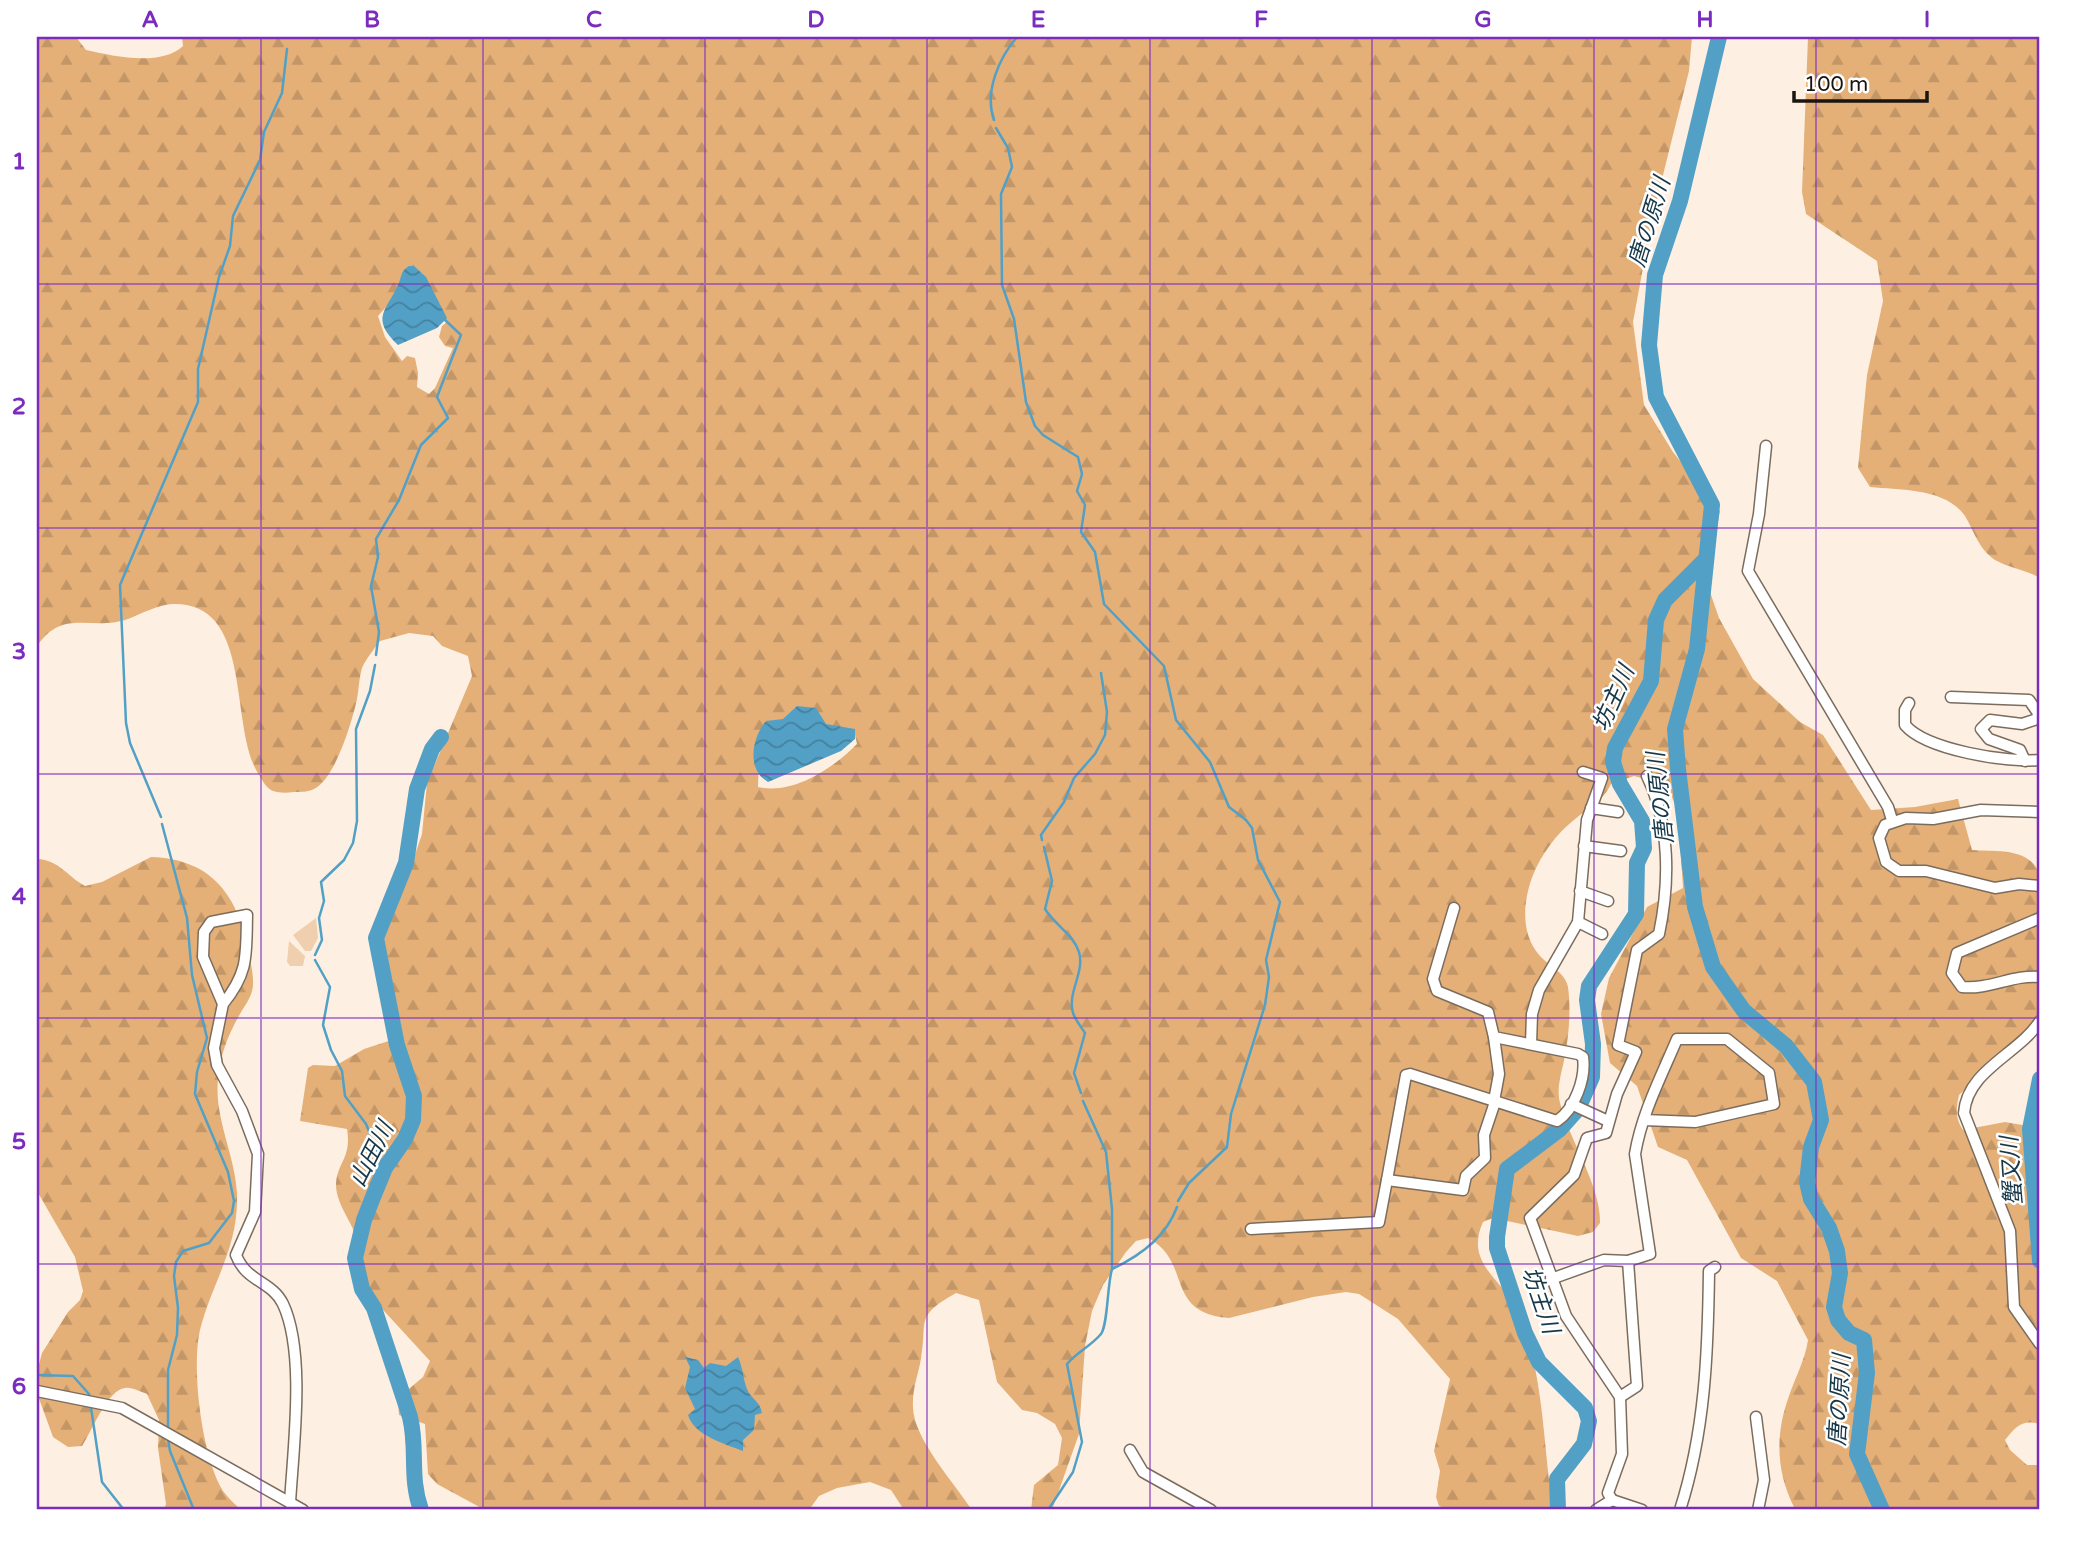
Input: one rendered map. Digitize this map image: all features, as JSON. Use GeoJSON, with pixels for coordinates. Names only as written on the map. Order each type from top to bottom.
{"type":"FeatureCollection","features":[{"type":"Feature","properties":{"kind":"street"},"geometry":{"type":"LineString","coordinates":[[1766,446],[1759,514],[1748,571],[1888,807],[1892,820]]}},
{"type":"Feature","properties":{"kind":"street"},"geometry":{"type":"LineString","coordinates":[[1951,697],[2029,700],[2038,713],[2037,719],[2031,723],[1990,720],[1981,729],[1989,739],[2020,750],[2025,761]]}},
{"type":"Feature","properties":{"kind":"street"},"geometry":{"type":"LineString","coordinates":[[1909,703],[1905,710],[1905,726],[1918,738],[2025,761],[2040,760]]}},
{"type":"Feature","properties":{"kind":"street"},"geometry":{"type":"LineString","coordinates":[[1531,1044],[1532,1014],[1539,990],[1578,922],[1584,846],[1591,808],[1602,778],[1583,772]]}},
{"type":"Feature","properties":{"kind":"street"},"geometry":{"type":"LineString","coordinates":[[1642,1510],[1612,1500],[1608,1493],[1622,1454],[1620,1397],[1566,1315],[1530,1218],[1567,1185],[1574,1175],[1587,1138],[1606,1133],[1608,1121],[1636,1052],[1618,1045],[1618,1040],[1637,950],[1659,934],[1664,910],[1663,827],[1659,800],[1647,776]]}},
{"type":"Feature","properties":{"kind":"street"},"geometry":{"type":"LineString","coordinates":[[1591,808],[1618,812]]}},
{"type":"Feature","properties":{"kind":"street"},"geometry":{"type":"LineString","coordinates":[[2040,812],[1981,810],[1933,819],[1892,820],[1885,825],[1879,838],[1886,862],[1899,872],[1926,871],[1994,888],[2019,884],[2040,886]]}},
{"type":"Feature","properties":{"kind":"street"},"geometry":{"type":"LineString","coordinates":[[1584,846],[1621,851]]}},
{"type":"Feature","properties":{"kind":"street"},"geometry":{"type":"LineString","coordinates":[[1580,891],[1608,901]]}},
{"type":"Feature","properties":{"kind":"street"},"geometry":{"type":"LineString","coordinates":[[1387,1180],[1463,1190],[1466,1175],[1485,1158],[1484,1135],[1499,1074],[1488,1012],[1437,991],[1433,979],[1454,908]]}},
{"type":"Feature","properties":{"kind":"street"},"geometry":{"type":"LineString","coordinates":[[223,1004],[203,957],[204,932],[211,922],[218,919],[247,915],[243,973],[240,984],[223,1004],[214,1048],[217,1065],[242,1111],[258,1154],[255,1212],[236,1255],[246,1274],[276,1294],[284,1305],[296,1359],[290,1503]]}},
{"type":"Feature","properties":{"kind":"street"},"geometry":{"type":"LineString","coordinates":[[2040,918],[1957,953],[1952,973],[1962,987],[1972,988],[2027,976],[2040,977]]}},
{"type":"Feature","properties":{"kind":"street"},"geometry":{"type":"LineString","coordinates":[[1578,922],[1602,934]]}},
{"type":"Feature","properties":{"kind":"street"},"geometry":{"type":"LineString","coordinates":[[2040,1021],[2033,1033],[1972,1087],[1965,1102],[1964,1114],[2010,1231],[2014,1307],[2040,1344]]}},
{"type":"Feature","properties":{"kind":"street"},"geometry":{"type":"LineString","coordinates":[[1251,1229],[1379,1222],[1406,1075],[1557,1121],[1572,1104],[1585,1072],[1583,1057],[1494,1037]]}},
{"type":"Feature","properties":{"kind":"street"},"geometry":{"type":"LineString","coordinates":[[1551,1279],[1604,1260],[1628,1261],[1650,1254],[1635,1154],[1644,1120],[1677,1039],[1727,1039],[1769,1073],[1774,1104],[1695,1122],[1644,1120]]}},
{"type":"Feature","properties":{"kind":"street"},"geometry":{"type":"LineString","coordinates":[[1572,1104],[1608,1121]]}},
{"type":"Feature","properties":{"kind":"street"},"geometry":{"type":"LineString","coordinates":[[1620,1397],[1637,1386],[1628,1261]]}},
{"type":"Feature","properties":{"kind":"street"},"geometry":{"type":"LineString","coordinates":[[1680,1510],[1696,1453],[1703,1411],[1709,1271],[1715,1267]]}},
{"type":"Feature","properties":{"kind":"street"},"geometry":{"type":"LineString","coordinates":[[37,1391],[122,1409],[303,1510]]}},
{"type":"Feature","properties":{"kind":"street"},"geometry":{"type":"LineString","coordinates":[[1756,1417],[1764,1480],[1758,1510]]}},
{"type":"Feature","properties":{"kind":"street"},"geometry":{"type":"LineString","coordinates":[[1130,1450],[1143,1472],[1211,1510]]}},
{"type":"Feature","properties":{"kind":"street"},"geometry":{"type":"LineString","coordinates":[[1596,1510],[1612,1500]]}},
{"type":"Feature","properties":{"kind":"shaded area"},"geometry":{"type":"Polygon","coordinates":[[[316,918],[318,938],[311,951],[305,951],[293,935],[316,918]]]}},
{"type":"Feature","properties":{"kind":"shaded area"},"geometry":{"type":"Polygon","coordinates":[[[289,941],[305,956],[303,966],[290,966],[287,962],[289,941]]]}},
{"type":"Feature","properties":{"kind":"green space"},"geometry":{"type":"Polygon","coordinates":[[[37,37],[76,37],[86,50],[109,55],[150,58],[174,52],[183,46],[182,37],[1692,37],[1689,71],[1652,219],[1633,322],[1644,405],[1673,452],[1720,511],[1710,563],[1710,592],[1719,618],[1753,679],[1800,722],[1823,735],[1871,810],[1915,807],[1958,799],[1972,850],[2019,855],[2028,859],[2039,873],[2039,1014],[2034,1026],[1959,1095],[1957,1117],[1963,1130],[2005,1122],[2034,1127],[2040,1153],[2040,1424],[2024,1423],[2005,1440],[2010,1450],[2027,1465],[2040,1465],[2040,1510],[1797,1510],[1794,1507],[1781,1467],[1781,1424],[1808,1340],[1777,1281],[1741,1258],[1687,1160],[1658,1147],[1637,1086],[1610,1063],[1601,1014],[1609,978],[1647,907],[1683,888],[1678,812],[1667,785],[1634,776],[1611,784],[1599,800],[1568,825],[1550,845],[1533,875],[1525,917],[1529,938],[1534,947],[1544,960],[1560,973],[1568,987],[1568,1030],[1559,1097],[1596,1194],[1600,1223],[1593,1232],[1578,1236],[1493,1218],[1483,1222],[1478,1237],[1482,1260],[1517,1310],[1533,1356],[1553,1510],[1451,1510],[1439,1506],[1436,1497],[1440,1471],[1434,1451],[1450,1379],[1398,1319],[1359,1294],[1346,1292],[1313,1297],[1229,1318],[1208,1314],[1195,1307],[1186,1297],[1170,1260],[1162,1248],[1148,1238],[1136,1241],[1126,1252],[1103,1285],[1092,1311],[1085,1346],[1079,1434],[1052,1510],[1031,1510],[1034,1485],[1058,1465],[1062,1438],[1055,1424],[1037,1413],[1022,1410],[997,1382],[979,1300],[956,1293],[934,1308],[925,1320],[913,1407],[920,1433],[927,1446],[972,1510],[904,1510],[891,1490],[870,1482],[837,1488],[819,1496],[809,1510],[485,1510],[437,1484],[428,1474],[425,1424],[399,1415],[398,1398],[423,1377],[430,1361],[362,1287],[359,1279],[359,1246],[339,1201],[336,1186],[338,1172],[346,1154],[347,1129],[300,1121],[308,1068],[313,1065],[335,1066],[364,1049],[401,1037],[401,1025],[377,926],[381,916],[401,896],[422,834],[427,783],[472,676],[468,656],[442,646],[433,636],[409,633],[380,641],[362,668],[351,721],[342,749],[329,774],[312,790],[283,793],[271,790],[259,775],[250,754],[228,645],[217,623],[199,609],[168,604],[115,622],[68,624],[47,634],[37,646],[37,37]],[[397,295],[378,316],[385,337],[402,361],[407,356],[415,358],[417,387],[429,394],[435,388],[453,348],[445,346],[439,337],[442,326],[447,322],[444,316],[397,295]],[[787,719],[759,757],[758,787],[785,787],[812,778],[857,744],[855,735],[787,719]]]}},
{"type":"Feature","properties":{"kind":"green space"},"geometry":{"type":"Polygon","coordinates":[[[1808,37],[2040,37],[2040,578],[1995,560],[1981,545],[1965,516],[1946,500],[1922,492],[1870,487],[1858,468],[1867,375],[1883,301],[1877,261],[1806,214],[1802,192],[1808,37]]]}},
{"type":"Feature","properties":{"kind":"green space"},"geometry":{"type":"Polygon","coordinates":[[[151,857],[173,859],[191,865],[220,885],[230,899],[245,934],[252,973],[251,994],[228,1037],[219,1070],[219,1108],[233,1165],[237,1193],[236,1213],[229,1248],[200,1330],[197,1367],[200,1412],[209,1457],[223,1491],[241,1510],[164,1510],[166,1504],[158,1448],[159,1420],[147,1394],[131,1388],[119,1390],[101,1412],[82,1446],[68,1447],[53,1437],[37,1393],[37,1372],[42,1353],[68,1312],[80,1300],[83,1291],[75,1257],[37,1191],[37,859],[57,865],[85,886],[102,882],[151,857]]]}},
{"type":"Feature","properties":{"kind":"water"},"geometry":{"type":"Polygon","coordinates":[[[409,266],[414,266],[426,277],[447,318],[437,328],[398,345],[384,328],[383,315],[403,272],[409,266]]]}},
{"type":"Feature","properties":{"kind":"water"},"geometry":{"type":"Polygon","coordinates":[[[797,706],[816,708],[826,724],[855,729],[855,739],[841,751],[768,782],[756,770],[754,762],[757,736],[766,721],[783,719],[797,706]]]}},
{"type":"Feature","properties":{"kind":"water"},"geometry":{"type":"Polygon","coordinates":[[[685,1357],[698,1360],[704,1368],[710,1363],[726,1366],[738,1357],[747,1389],[762,1413],[755,1415],[754,1430],[743,1440],[743,1451],[711,1438],[691,1422],[688,1415],[695,1409],[685,1388],[690,1367],[685,1357]]]}},
{"type":"Feature","properties":{"kind":"waterway"},"geometry":{"type":"LineString","coordinates":[[994,120],[991,98],[995,76],[1004,55],[1017,37]]}},
{"type":"Feature","properties":{"kind":"waterway","name":"唐の原川"},"geometry":{"type":"LineString","coordinates":[[1719,37],[1680,201],[1655,275],[1649,345],[1656,397],[1712,505],[1697,649],[1675,729],[1678,769],[1695,907],[1713,967],[1744,1011],[1786,1046],[1814,1082],[1821,1120],[1811,1147],[1807,1182],[1811,1199],[1829,1228],[1837,1251],[1840,1273],[1834,1307],[1838,1320],[1849,1333],[1864,1340],[1867,1373],[1857,1454],[1882,1510]]}},
{"type":"Feature","properties":{"kind":"waterway"},"geometry":{"type":"LineString","coordinates":[[161,817],[130,743],[126,723],[120,585],[198,402],[198,369],[219,277],[230,246],[233,216],[260,160],[264,132],[282,93],[287,49]]}},
{"type":"Feature","properties":{"kind":"waterway"},"geometry":{"type":"LineString","coordinates":[[996,128],[1008,148],[1012,167],[1001,194],[1002,285],[1014,319],[1026,402],[1035,426],[1043,435],[1078,457],[1082,474],[1077,491],[1085,505],[1081,532],[1095,552],[1104,604],[1164,666],[1176,720],[1210,762],[1229,807],[1252,828],[1258,860],[1280,902],[1266,960],[1269,977],[1265,1005],[1231,1114],[1227,1147],[1189,1183],[1178,1201]]}},
{"type":"Feature","properties":{"kind":"waterway"},"geometry":{"type":"LineString","coordinates":[[376,655],[379,632],[371,586],[378,557],[376,539],[399,500],[421,445],[448,418],[437,397],[461,335],[445,320]]}},
{"type":"Feature","properties":{"kind":"waterway","name":"坊主川"},"geometry":{"type":"LineString","coordinates":[[1581,1102],[1592,1077],[1593,1044],[1587,1000],[1589,986],[1636,914],[1637,863],[1644,848],[1642,821],[1620,784],[1613,762],[1615,748],[1651,681],[1656,620],[1665,600],[1706,559]]}},
{"type":"Feature","properties":{"kind":"waterway"},"geometry":{"type":"LineString","coordinates":[[315,955],[322,940],[319,918],[324,901],[321,882],[344,860],[353,843],[357,821],[356,729],[370,691],[375,665]]}},
{"type":"Feature","properties":{"kind":"waterway"},"geometry":{"type":"LineString","coordinates":[[1042,840],[1041,835],[1064,802],[1074,778],[1095,754],[1105,735],[1107,712],[1101,673]]}},
{"type":"Feature","properties":{"kind":"waterway","name":"山田川"},"geometry":{"type":"LineString","coordinates":[[421,1510],[415,1486],[410,1417],[374,1308],[362,1289],[355,1258],[364,1220],[385,1168],[405,1139],[413,1120],[414,1096],[397,1045],[376,938],[406,863],[417,789],[432,749],[441,737]]}},
{"type":"Feature","properties":{"kind":"waterway"},"geometry":{"type":"LineString","coordinates":[[162,824],[187,918],[192,975],[207,1038],[197,1072],[195,1094],[228,1172],[234,1201],[232,1213],[209,1243],[183,1251],[176,1262],[174,1276],[178,1308],[177,1335],[168,1370],[168,1429]]}},
{"type":"Feature","properties":{"kind":"waterway"},"geometry":{"type":"LineString","coordinates":[[1044,847],[1052,881],[1045,909],[1073,940],[1079,952],[1080,967],[1072,1005],[1074,1015],[1085,1033],[1074,1073],[1081,1093]]}},
{"type":"Feature","properties":{"kind":"waterway"},"geometry":{"type":"LineString","coordinates":[[315,960],[330,987],[323,1025],[331,1050],[342,1071],[345,1096],[366,1124],[384,1168]]}},
{"type":"Feature","properties":{"kind":"waterway","name":"蟹又川"},"geometry":{"type":"LineString","coordinates":[[2040,1079],[2030,1129],[2040,1261]]}},
{"type":"Feature","properties":{"kind":"waterway"},"geometry":{"type":"LineString","coordinates":[[1083,1101],[1106,1152],[1112,1209],[1112,1268]]}},
{"type":"Feature","properties":{"kind":"waterway","name":"坊主川"},"geometry":{"type":"LineString","coordinates":[[1558,1510],[1557,1479],[1584,1444],[1589,1421],[1585,1408],[1539,1362],[1525,1333],[1497,1248],[1497,1237],[1507,1169],[1560,1129],[1577,1110]]}},
{"type":"Feature","properties":{"kind":"waterway"},"geometry":{"type":"LineString","coordinates":[[1048,1510],[1073,1472],[1082,1442],[1067,1364],[1101,1334],[1112,1269],[1151,1244],[1166,1228],[1177,1207]]}},
{"type":"Feature","properties":{"kind":"waterway"},"geometry":{"type":"LineString","coordinates":[[37,1375],[73,1376],[89,1394],[102,1482],[124,1510]]}},
{"type":"Feature","properties":{"kind":"waterway"},"geometry":{"type":"LineString","coordinates":[[168,1439],[170,1451],[194,1510]]}}]}
